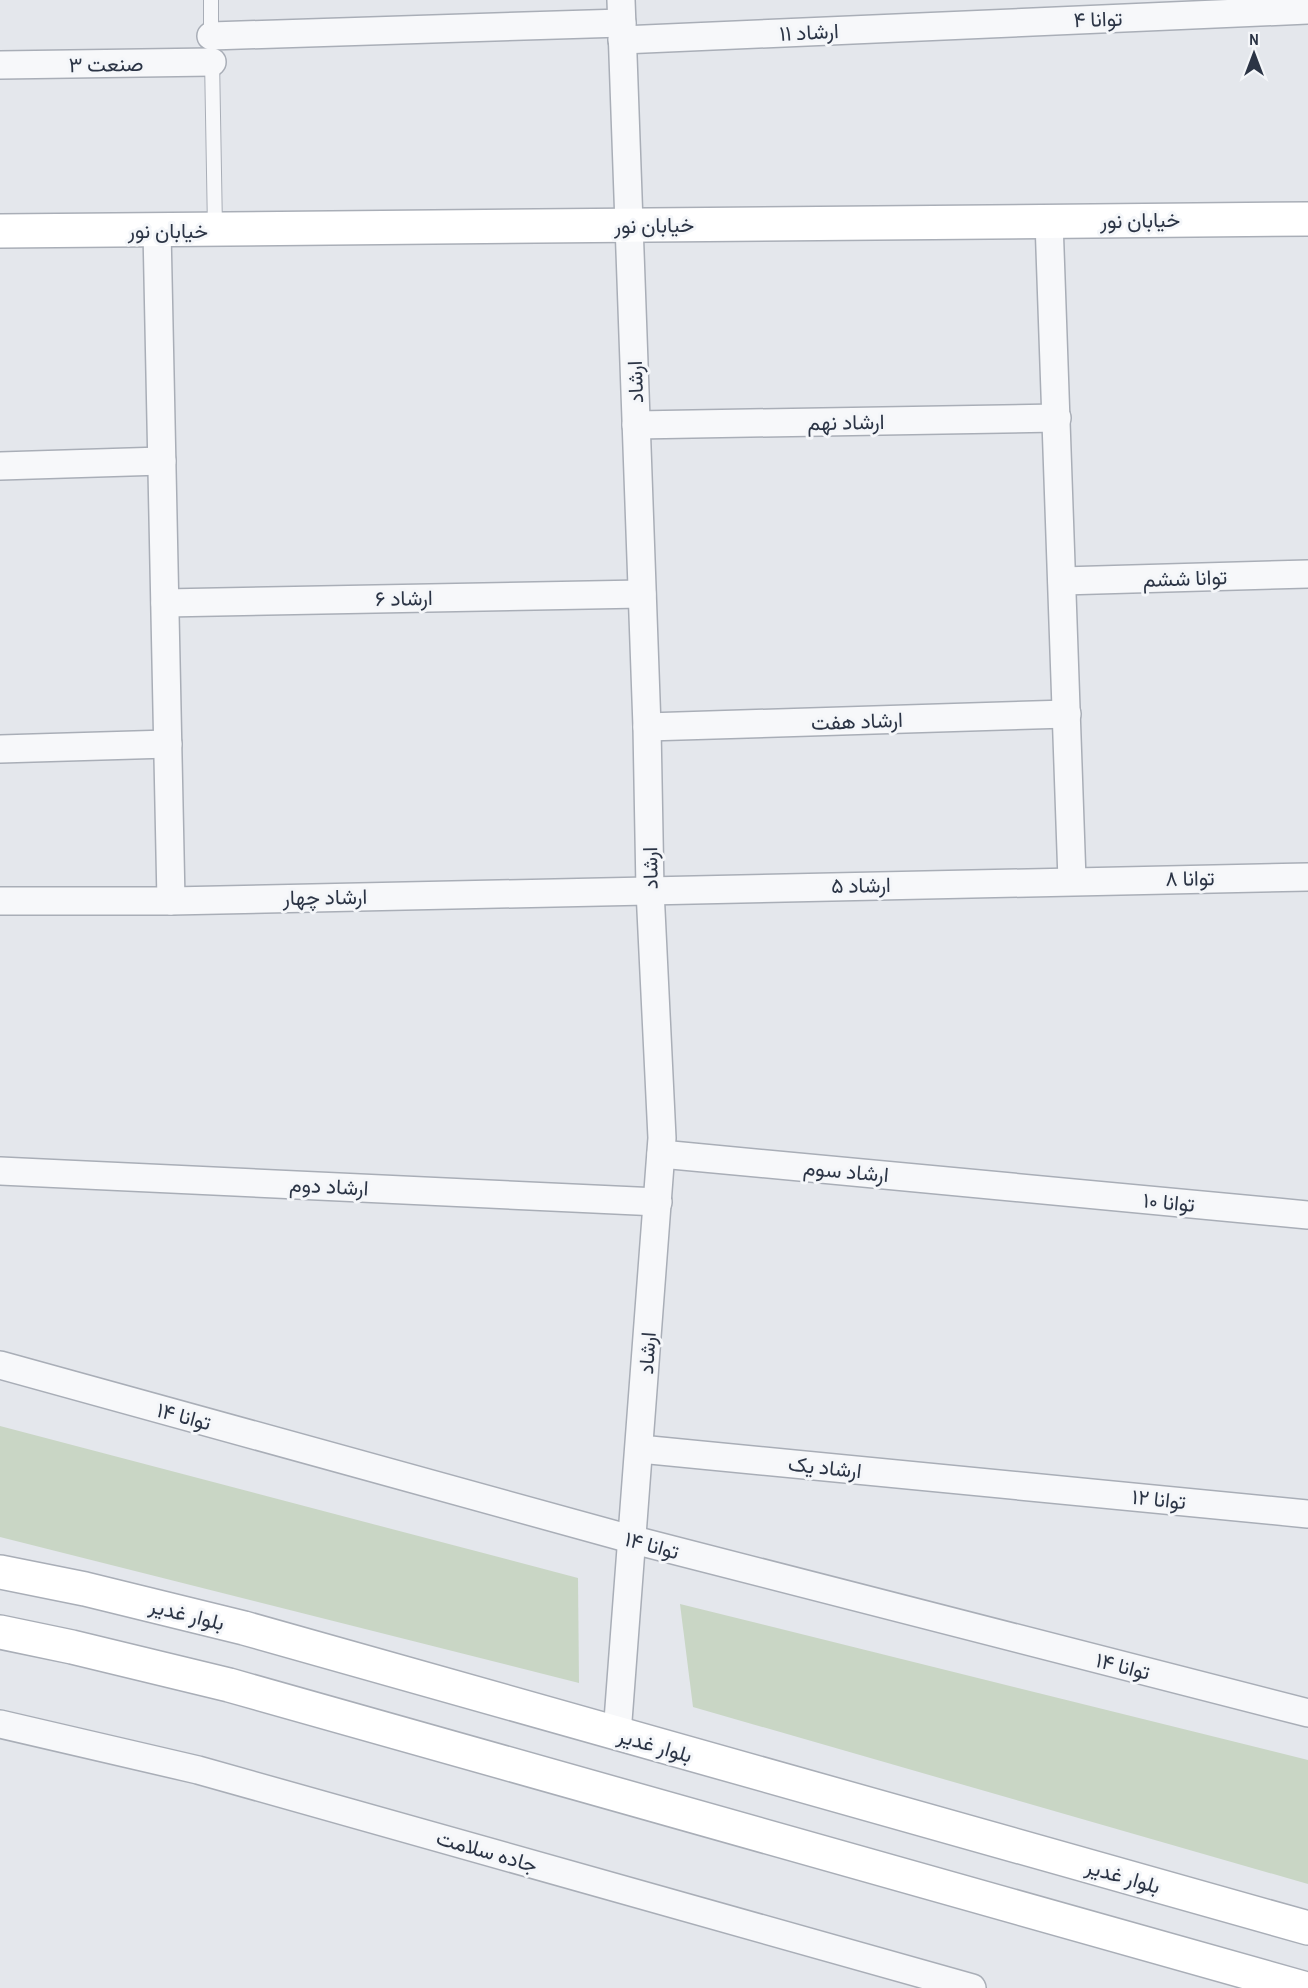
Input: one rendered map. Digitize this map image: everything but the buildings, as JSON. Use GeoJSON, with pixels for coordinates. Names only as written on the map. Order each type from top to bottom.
{"type":"FeatureCollection","features":[{"type":"Feature","properties":{"kind":"main road","name":"خیابان نور"},"geometry":{"type":"LineString","coordinates":[[0,231],[1308,219]]}},
{"type":"Feature","properties":{"kind":"main road","name":"بلوار غدیر"},"geometry":{"type":"LineString","coordinates":[[0,1572],[85,1589],[244,1628],[1308,1928]]}},
{"type":"Feature","properties":{"kind":"main road"},"geometry":{"type":"LineString","coordinates":[[0,1632],[229,1685],[1303,1988]]}},
{"type":"Feature","properties":{"kind":"street","name":"توانا ۴"},"geometry":{"type":"LineString","coordinates":[[996,24],[1308,10]]}},
{"type":"Feature","properties":{"kind":"street","name":"ارشاد ۱۱"},"geometry":{"type":"LineString","coordinates":[[211,36],[622,21],[996,24]]}},
{"type":"Feature","properties":{"kind":"street","name":"ارشاد"},"geometry":{"type":"LineString","coordinates":[[617,1734],[634,1540],[661,1154],[650,890],[647,727],[622,21]]}},
{"type":"Feature","properties":{"kind":"street","name":"صنعت ۳"},"geometry":{"type":"LineString","coordinates":[[0,65],[212,62]]}},
{"type":"Feature","properties":{"kind":"street"},"geometry":{"type":"LineString","coordinates":[[1049,221],[1072,880]]}},
{"type":"Feature","properties":{"kind":"street"},"geometry":{"type":"LineString","coordinates":[[157,230],[171,900]]}},
{"type":"Feature","properties":{"kind":"street","name":"ارشاد نهم"},"geometry":{"type":"LineString","coordinates":[[636,425],[1057,418]]}},
{"type":"Feature","properties":{"kind":"street"},"geometry":{"type":"LineString","coordinates":[[0,466],[162,461]]}},
{"type":"Feature","properties":{"kind":"street","name":"توانا ششم"},"geometry":{"type":"LineString","coordinates":[[1062,581],[1308,574]]}},
{"type":"Feature","properties":{"kind":"street","name":"ارشاد ۶"},"geometry":{"type":"LineString","coordinates":[[165,603],[642,594]]}},
{"type":"Feature","properties":{"kind":"street","name":"ارشاد هفت"},"geometry":{"type":"LineString","coordinates":[[647,727],[1067,714]]}},
{"type":"Feature","properties":{"kind":"street"},"geometry":{"type":"LineString","coordinates":[[0,749],[168,744]]}},
{"type":"Feature","properties":{"kind":"street","name":"توانا ۸"},"geometry":{"type":"LineString","coordinates":[[1072,880],[1308,877]]}},
{"type":"Feature","properties":{"kind":"street","name":"ارشاد ۵"},"geometry":{"type":"LineString","coordinates":[[650,890],[1072,880]]}},
{"type":"Feature","properties":{"kind":"street","name":"ارشاد چهار"},"geometry":{"type":"LineString","coordinates":[[0,901],[171,900],[650,890]]}},
{"type":"Feature","properties":{"kind":"street","name":"ارشاد سوم"},"geometry":{"type":"LineString","coordinates":[[661,1154],[1031,1189]]}},
{"type":"Feature","properties":{"kind":"street","name":"ارشاد دوم"},"geometry":{"type":"LineString","coordinates":[[0,1171],[658,1202]]}},
{"type":"Feature","properties":{"kind":"street","name":"توانا ۱۰"},"geometry":{"type":"LineString","coordinates":[[1031,1189],[1308,1215]]}},
{"type":"Feature","properties":{"kind":"street","name":"توانا ۱۴"},"geometry":{"type":"LineString","coordinates":[[0,1365],[634,1540],[1308,1713]]}},
{"type":"Feature","properties":{"kind":"street","name":"ارشاد یک"},"geometry":{"type":"LineString","coordinates":[[640,1449],[1010,1485]]}},
{"type":"Feature","properties":{"kind":"street","name":"توانا ۱۲"},"geometry":{"type":"LineString","coordinates":[[1010,1485],[1308,1514]]}},
{"type":"Feature","properties":{"kind":"street","name":"جاده سلامت"},"geometry":{"type":"LineString","coordinates":[[0,1724],[198,1770],[972,1988]]}},
{"type":"Feature","properties":{"kind":"lane"},"geometry":{"type":"LineString","coordinates":[[211,0],[215,230]]}},
{"type":"Feature","properties":{"kind":"green space"},"geometry":{"type":"Polygon","coordinates":[[[0,1426],[578,1578],[579,1683],[0,1537],[0,1426]]]}},
{"type":"Feature","properties":{"kind":"green space"},"geometry":{"type":"Polygon","coordinates":[[[680,1604],[1308,1760],[1308,1884],[693,1707],[680,1604]]]}}]}
